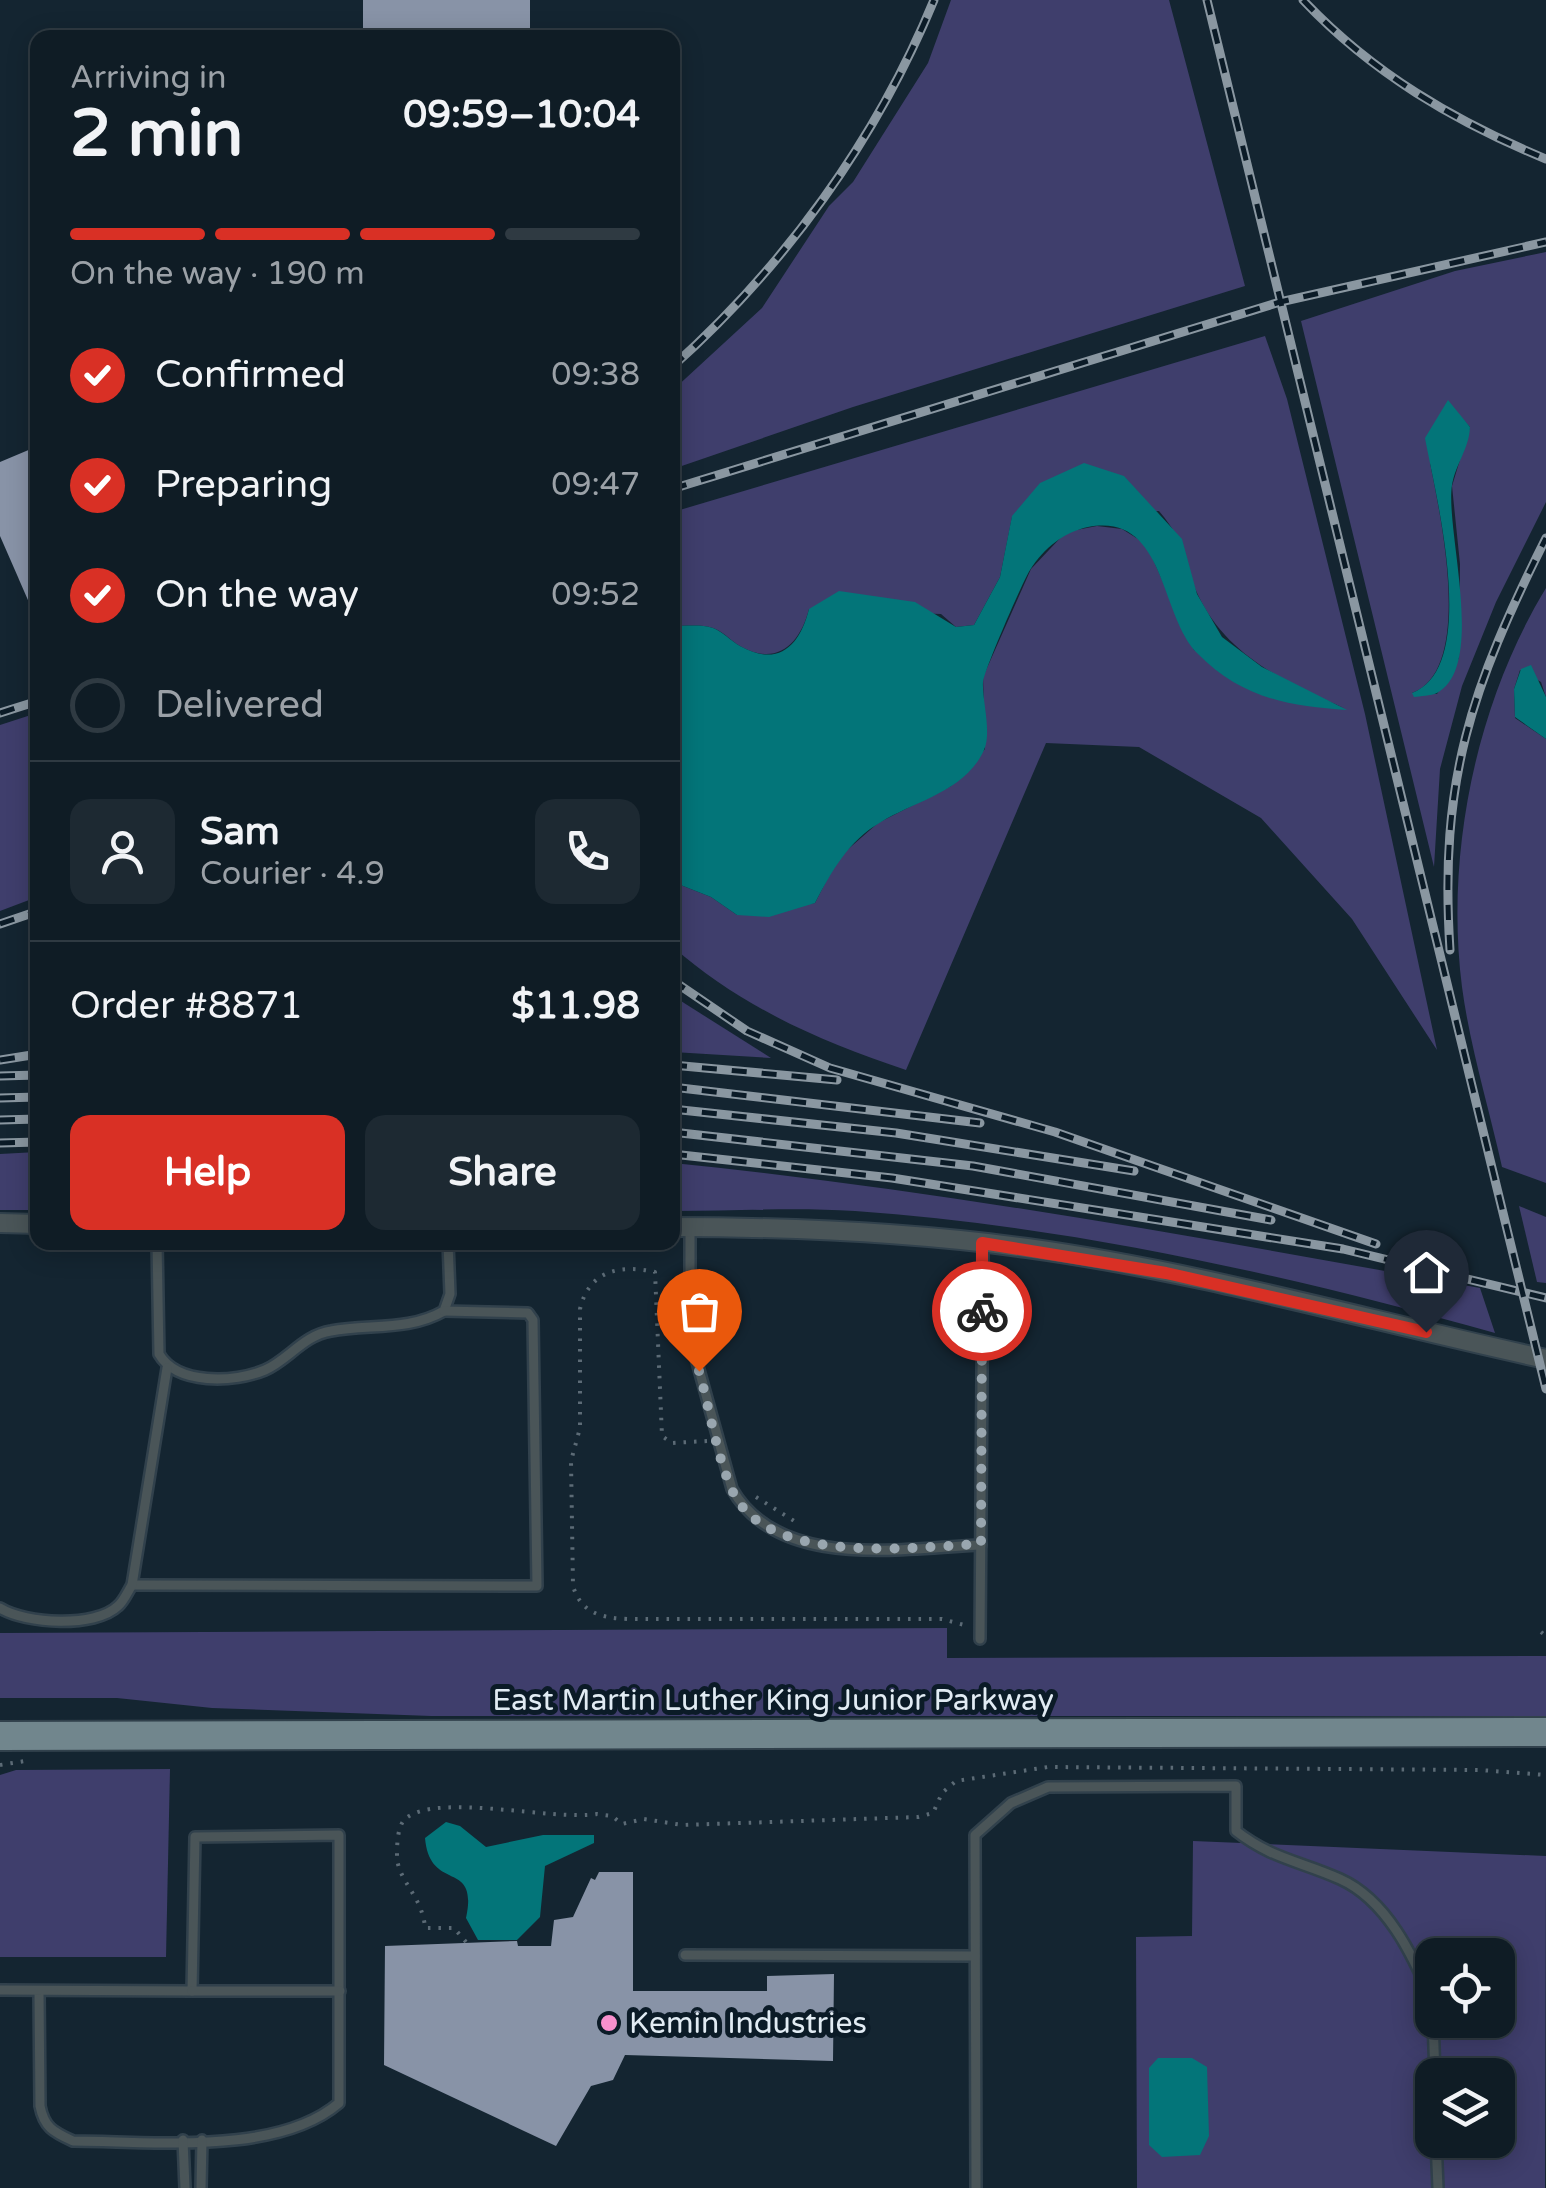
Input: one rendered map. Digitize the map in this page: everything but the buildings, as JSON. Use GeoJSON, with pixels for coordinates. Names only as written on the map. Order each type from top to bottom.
{"type":"FeatureCollection","features":[{"type":"Feature","properties":{"kind":"main road","name":"East Martin Luther King Junior Parkway"},"geometry":{"type":"LineString","coordinates":[[0,1736],[1546,1732]]}},
{"type":"Feature","properties":{"kind":"street"},"geometry":{"type":"LineString","coordinates":[[0,1224],[30,1224]]}},
{"type":"Feature","properties":{"kind":"street"},"geometry":{"type":"LineString","coordinates":[[681,1227],[839,1228],[982,1243],[1166,1273],[1546,1358]]}},
{"type":"Feature","properties":{"kind":"lane"},"geometry":{"type":"LineString","coordinates":[[681,1227],[690,1336],[732,1489],[743,1509],[800,1542],[832,1548],[981,1544]]}},
{"type":"Feature","properties":{"kind":"lane"},"geometry":{"type":"LineString","coordinates":[[980,1634],[982,1243]]}},
{"type":"Feature","properties":{"kind":"lane"},"geometry":{"type":"LineString","coordinates":[[132,1585],[537,1586],[532,1320],[528,1313],[444,1311],[424,1322],[328,1331],[265,1370],[223,1378],[183,1376],[167,1368],[159,1354],[157,1250]]}},
{"type":"Feature","properties":{"kind":"lane"},"geometry":{"type":"LineString","coordinates":[[444,1311],[450,1294],[448,1250]]}},
{"type":"Feature","properties":{"kind":"lane"},"geometry":{"type":"LineString","coordinates":[[0,1608],[35,1618],[90,1618],[117,1608],[132,1585],[167,1368]]}},
{"type":"Feature","properties":{"kind":"lane"},"geometry":{"type":"LineString","coordinates":[[976,2188],[974,1835],[1010,1802],[1048,1787],[1236,1786],[1236,1830],[1265,1853],[1342,1880],[1377,1907],[1415,1959]]}},
{"type":"Feature","properties":{"kind":"lane"},"geometry":{"type":"LineString","coordinates":[[39,1991],[44,2122],[72,2140],[252,2138],[322,2118],[339,2102],[342,1843],[333,1832],[195,1837],[192,1992]]}},
{"type":"Feature","properties":{"kind":"lane"},"geometry":{"type":"LineString","coordinates":[[685,1955],[975,1956]]}},
{"type":"Feature","properties":{"kind":"lane"},"geometry":{"type":"LineString","coordinates":[[0,1990],[340,1991]]}},
{"type":"Feature","properties":{"kind":"lane"},"geometry":{"type":"LineString","coordinates":[[183,2140],[185,2188]]}},
{"type":"Feature","properties":{"kind":"lane"},"geometry":{"type":"LineString","coordinates":[[201,2188],[202,2140]]}},
{"type":"Feature","properties":{"kind":"lane"},"geometry":{"type":"LineString","coordinates":[[1437,2158],[1438,2188]]}},
{"type":"Feature","properties":{"kind":"path"},"geometry":{"type":"LineString","coordinates":[[718,1440],[672,1442],[662,1436],[655,1272],[614,1270],[600,1274],[584,1292],[580,1309],[580,1428],[571,1461],[573,1586],[576,1598],[595,1615],[628,1619],[942,1619],[980,1634]]}},
{"type":"Feature","properties":{"kind":"path"},"geometry":{"type":"LineString","coordinates":[[747,1492],[802,1526]]}},
{"type":"Feature","properties":{"kind":"path"},"geometry":{"type":"LineString","coordinates":[[466,1942],[454,1928],[424,1928],[424,1908],[397,1860],[400,1826],[406,1818],[436,1806],[597,1814],[612,1816],[622,1824],[644,1819],[702,1824],[918,1817],[933,1813],[942,1793],[956,1781],[1048,1767],[1480,1770],[1546,1775]]}},
{"type":"Feature","properties":{"kind":"shaded area"},"geometry":{"type":"Polygon","coordinates":[[[951,0],[1169,0],[1245,286],[853,407],[680,467],[680,384],[762,308],[829,206],[853,182],[928,63],[951,0]]]}},
{"type":"Feature","properties":{"kind":"shaded area"},"geometry":{"type":"Polygon","coordinates":[[[1546,252],[1546,502],[1496,602],[1462,686],[1440,769],[1434,867],[1301,321],[1455,271],[1546,252]],[[1459,415],[1430,463],[1445,552],[1448,623],[1443,654],[1431,678],[1412,693],[1437,694],[1459,658],[1460,564],[1452,486],[1470,427],[1459,415]]]}},
{"type":"Feature","properties":{"kind":"shaded area"},"geometry":{"type":"Polygon","coordinates":[[[1265,336],[1287,399],[1365,714],[1437,1050],[1352,919],[1261,818],[1139,747],[1046,743],[906,1070],[783,1020],[699,968],[680,953],[680,885],[711,897],[737,915],[815,903],[838,858],[878,823],[951,786],[985,749],[983,677],[1031,569],[1066,532],[1097,526],[1122,529],[1146,544],[1194,650],[1344,708],[1260,665],[1224,634],[1198,595],[1180,544],[1159,511],[1012,517],[1000,577],[974,625],[956,627],[941,614],[809,609],[793,642],[776,653],[765,654],[740,646],[713,628],[680,626],[680,510],[1265,336]]]}},
{"type":"Feature","properties":{"kind":"shaded area"},"geometry":{"type":"Polygon","coordinates":[[[1448,400],[1470,427],[1452,485],[1461,596],[1459,655],[1452,678],[1437,693],[1414,697],[1412,693],[1433,677],[1445,650],[1448,576],[1425,438],[1448,400]]]}},
{"type":"Feature","properties":{"kind":"shaded area"},"geometry":{"type":"Polygon","coordinates":[[[1084,463],[1124,476],[1182,539],[1197,594],[1222,637],[1262,667],[1347,710],[1266,697],[1214,668],[1185,636],[1147,550],[1133,535],[1114,527],[1088,527],[1055,542],[1026,578],[985,675],[986,743],[965,776],[859,838],[835,868],[815,903],[769,917],[737,915],[711,897],[680,885],[680,626],[709,627],[754,652],[777,653],[800,633],[809,609],[839,591],[915,602],[956,627],[974,625],[1000,577],[1012,516],[1040,483],[1084,463]]]}},
{"type":"Feature","properties":{"kind":"shaded area"},"geometry":{"type":"Polygon","coordinates":[[[1546,588],[1546,697],[1541,682],[1520,670],[1514,689],[1515,718],[1546,739],[1546,1183],[1502,1167],[1462,987],[1458,885],[1471,781],[1484,730],[1501,680],[1546,588]]]}},
{"type":"Feature","properties":{"kind":"shaded area"},"geometry":{"type":"Polygon","coordinates":[[[1531,665],[1546,697],[1546,739],[1515,717],[1514,689],[1521,669],[1531,665]]]}},
{"type":"Feature","properties":{"kind":"shaded area"},"geometry":{"type":"Polygon","coordinates":[[[30,715],[30,900],[0,911],[0,725],[30,715]]]}},
{"type":"Feature","properties":{"kind":"shaded area"},"geometry":{"type":"Polygon","coordinates":[[[680,1000],[771,1058],[680,1052],[680,1000]]]}},
{"type":"Feature","properties":{"kind":"shaded area"},"geometry":{"type":"Polygon","coordinates":[[[30,1152],[30,1210],[0,1210],[0,1154],[30,1152]]]}},
{"type":"Feature","properties":{"kind":"shaded area"},"geometry":{"type":"Polygon","coordinates":[[[680,1164],[977,1202],[1480,1288],[1495,1333],[1258,1273],[1097,1241],[936,1218],[786,1209],[680,1211],[680,1164]]]}},
{"type":"Feature","properties":{"kind":"shaded area"},"geometry":{"type":"Polygon","coordinates":[[[1519,1206],[1546,1217],[1546,1283],[1537,1282],[1519,1206]]]}},
{"type":"Feature","properties":{"kind":"shaded area"},"geometry":{"type":"Polygon","coordinates":[[[947,1628],[947,1658],[1546,1656],[1546,1716],[431,1716],[212,1708],[117,1698],[0,1698],[0,1633],[947,1628]]]}},
{"type":"Feature","properties":{"kind":"shaded area"},"geometry":{"type":"Polygon","coordinates":[[[170,1769],[166,1957],[0,1957],[0,1775],[16,1770],[170,1769]]]}},
{"type":"Feature","properties":{"kind":"shaded area"},"geometry":{"type":"Polygon","coordinates":[[[446,1822],[460,1826],[486,1847],[543,1835],[594,1835],[594,1843],[545,1866],[540,1917],[517,1940],[478,1940],[466,1918],[466,1888],[435,1866],[429,1855],[425,1838],[446,1822]]]}},
{"type":"Feature","properties":{"kind":"shaded area"},"geometry":{"type":"Polygon","coordinates":[[[1193,1841],[1546,1856],[1545,2188],[1137,2188],[1136,1937],[1192,1936],[1193,1841]]]}},
{"type":"Feature","properties":{"kind":"shaded area"},"geometry":{"type":"Polygon","coordinates":[[[1158,2058],[1192,2058],[1207,2067],[1209,2136],[1200,2155],[1162,2157],[1149,2145],[1149,2068],[1158,2058]]]}},
{"type":"Feature","properties":{"kind":"railway"},"geometry":{"type":"LineString","coordinates":[[680,359],[752,287],[824,198],[885,102],[934,0]]}},
{"type":"Feature","properties":{"kind":"railway"},"geometry":{"type":"LineString","coordinates":[[1207,0],[1546,1389]]}},
{"type":"Feature","properties":{"kind":"railway"},"geometry":{"type":"LineString","coordinates":[[1303,0],[1357,50],[1416,93],[1546,159]]}},
{"type":"Feature","properties":{"kind":"railway"},"geometry":{"type":"LineString","coordinates":[[680,487],[1280,302],[1546,242]]}},
{"type":"Feature","properties":{"kind":"railway"},"geometry":{"type":"LineString","coordinates":[[1450,950],[1450,835],[1466,736],[1498,642],[1546,538]]}},
{"type":"Feature","properties":{"kind":"railway"},"geometry":{"type":"LineString","coordinates":[[0,713],[30,704]]}},
{"type":"Feature","properties":{"kind":"railway"},"geometry":{"type":"LineString","coordinates":[[0,924],[30,914]]}},
{"type":"Feature","properties":{"kind":"railway"},"geometry":{"type":"LineString","coordinates":[[680,985],[747,1031],[830,1068],[1055,1132],[1376,1244]]}},
{"type":"Feature","properties":{"kind":"railway"},"geometry":{"type":"LineString","coordinates":[[0,1060],[30,1055]]}},
{"type":"Feature","properties":{"kind":"railway"},"geometry":{"type":"LineString","coordinates":[[680,1066],[837,1080]]}},
{"type":"Feature","properties":{"kind":"railway"},"geometry":{"type":"LineString","coordinates":[[0,1076],[30,1075]]}},
{"type":"Feature","properties":{"kind":"railway"},"geometry":{"type":"LineString","coordinates":[[680,1088],[980,1123]]}},
{"type":"Feature","properties":{"kind":"railway"},"geometry":{"type":"LineString","coordinates":[[0,1098],[30,1097]]}},
{"type":"Feature","properties":{"kind":"railway"},"geometry":{"type":"LineString","coordinates":[[680,1110],[896,1133],[1134,1171]]}},
{"type":"Feature","properties":{"kind":"railway"},"geometry":{"type":"LineString","coordinates":[[0,1120],[30,1119]]}},
{"type":"Feature","properties":{"kind":"railway"},"geometry":{"type":"LineString","coordinates":[[680,1133],[973,1166],[1271,1220]]}},
{"type":"Feature","properties":{"kind":"railway"},"geometry":{"type":"LineString","coordinates":[[0,1143],[30,1142]]}},
{"type":"Feature","properties":{"kind":"railway"},"geometry":{"type":"LineString","coordinates":[[680,1155],[892,1178],[1343,1249],[1546,1298]]}},
{"type":"Feature","properties":{"kind":"way so far"},"geometry":{"type":"LineString","coordinates":[[699,1371],[732,1489],[743,1509],[800,1542],[832,1548],[981,1544],[982,1311]]}},
{"type":"Feature","properties":{"kind":"place","name":"Kemin Industries"},"geometry":{"type":"Point","coordinates":[609,2023]}},
{"type":"Feature","properties":{"kind":"route"},"geometry":{"type":"LineString","coordinates":[[982,1311],[982,1243],[1166,1273],[1426,1332]]}}]}
